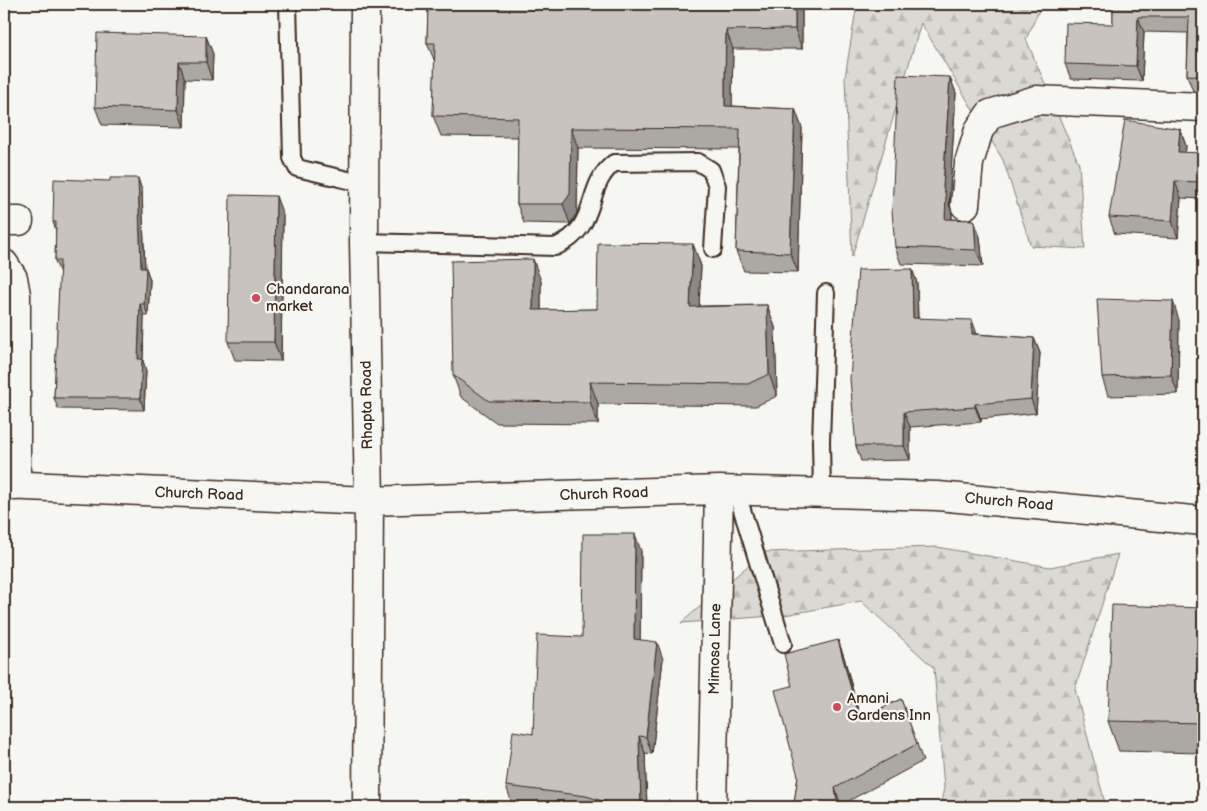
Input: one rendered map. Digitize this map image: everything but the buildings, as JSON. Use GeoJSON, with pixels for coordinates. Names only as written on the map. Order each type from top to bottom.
{"type":"FeatureCollection","features":[{"type":"Feature","properties":{"kind":"street","name":"Rhapta Road"},"geometry":{"type":"LineString","coordinates":[[365,4],[364,242],[369,500],[367,807]]}},
{"type":"Feature","properties":{"kind":"street"},"geometry":{"type":"LineString","coordinates":[[965,206],[969,163],[979,130],[990,114],[1036,100],[1203,107]]}},
{"type":"Feature","properties":{"kind":"street"},"geometry":{"type":"LineString","coordinates":[[4,264],[13,278],[16,294],[10,486]]}},
{"type":"Feature","properties":{"kind":"street","name":"Church Road"},"geometry":{"type":"LineString","coordinates":[[10,486],[369,500],[728,490],[938,496],[1203,521]]}},
{"type":"Feature","properties":{"kind":"street","name":"Mimosa Lane"},"geometry":{"type":"LineString","coordinates":[[712,807],[728,490]]}},
{"type":"Feature","properties":{"kind":"lane"},"geometry":{"type":"LineString","coordinates":[[288,4],[292,158],[297,168],[365,184]]}},
{"type":"Feature","properties":{"kind":"lane"},"geometry":{"type":"LineString","coordinates":[[364,242],[555,248],[566,243],[583,226],[591,208],[599,179],[614,164],[698,162],[711,170],[717,186],[713,249]]}},
{"type":"Feature","properties":{"kind":"lane"},"geometry":{"type":"LineString","coordinates":[[822,493],[821,442],[826,293]]}},
{"type":"Feature","properties":{"kind":"lane"},"geometry":{"type":"LineString","coordinates":[[728,490],[783,644]]}},
{"type":"Feature","properties":{"kind":"green space"},"geometry":{"type":"Polygon","coordinates":[[[857,4],[1042,4],[1026,39],[1079,164],[1085,249],[1031,246],[1003,160],[921,23],[852,257],[845,77],[857,4]]]}},
{"type":"Feature","properties":{"kind":"green space"},"geometry":{"type":"Polygon","coordinates":[[[937,547],[1050,567],[1118,554],[1075,689],[1106,807],[940,807],[944,788],[934,668],[861,601],[785,615],[681,623],[764,552],[937,547]]]}},
{"type":"Feature","properties":{"kind":"place","name":"Chandarana market"},"geometry":{"type":"Point","coordinates":[256,298]}},
{"type":"Feature","properties":{"kind":"place","name":"Amani Gardens Inn"},"geometry":{"type":"Point","coordinates":[837,707]}}]}
